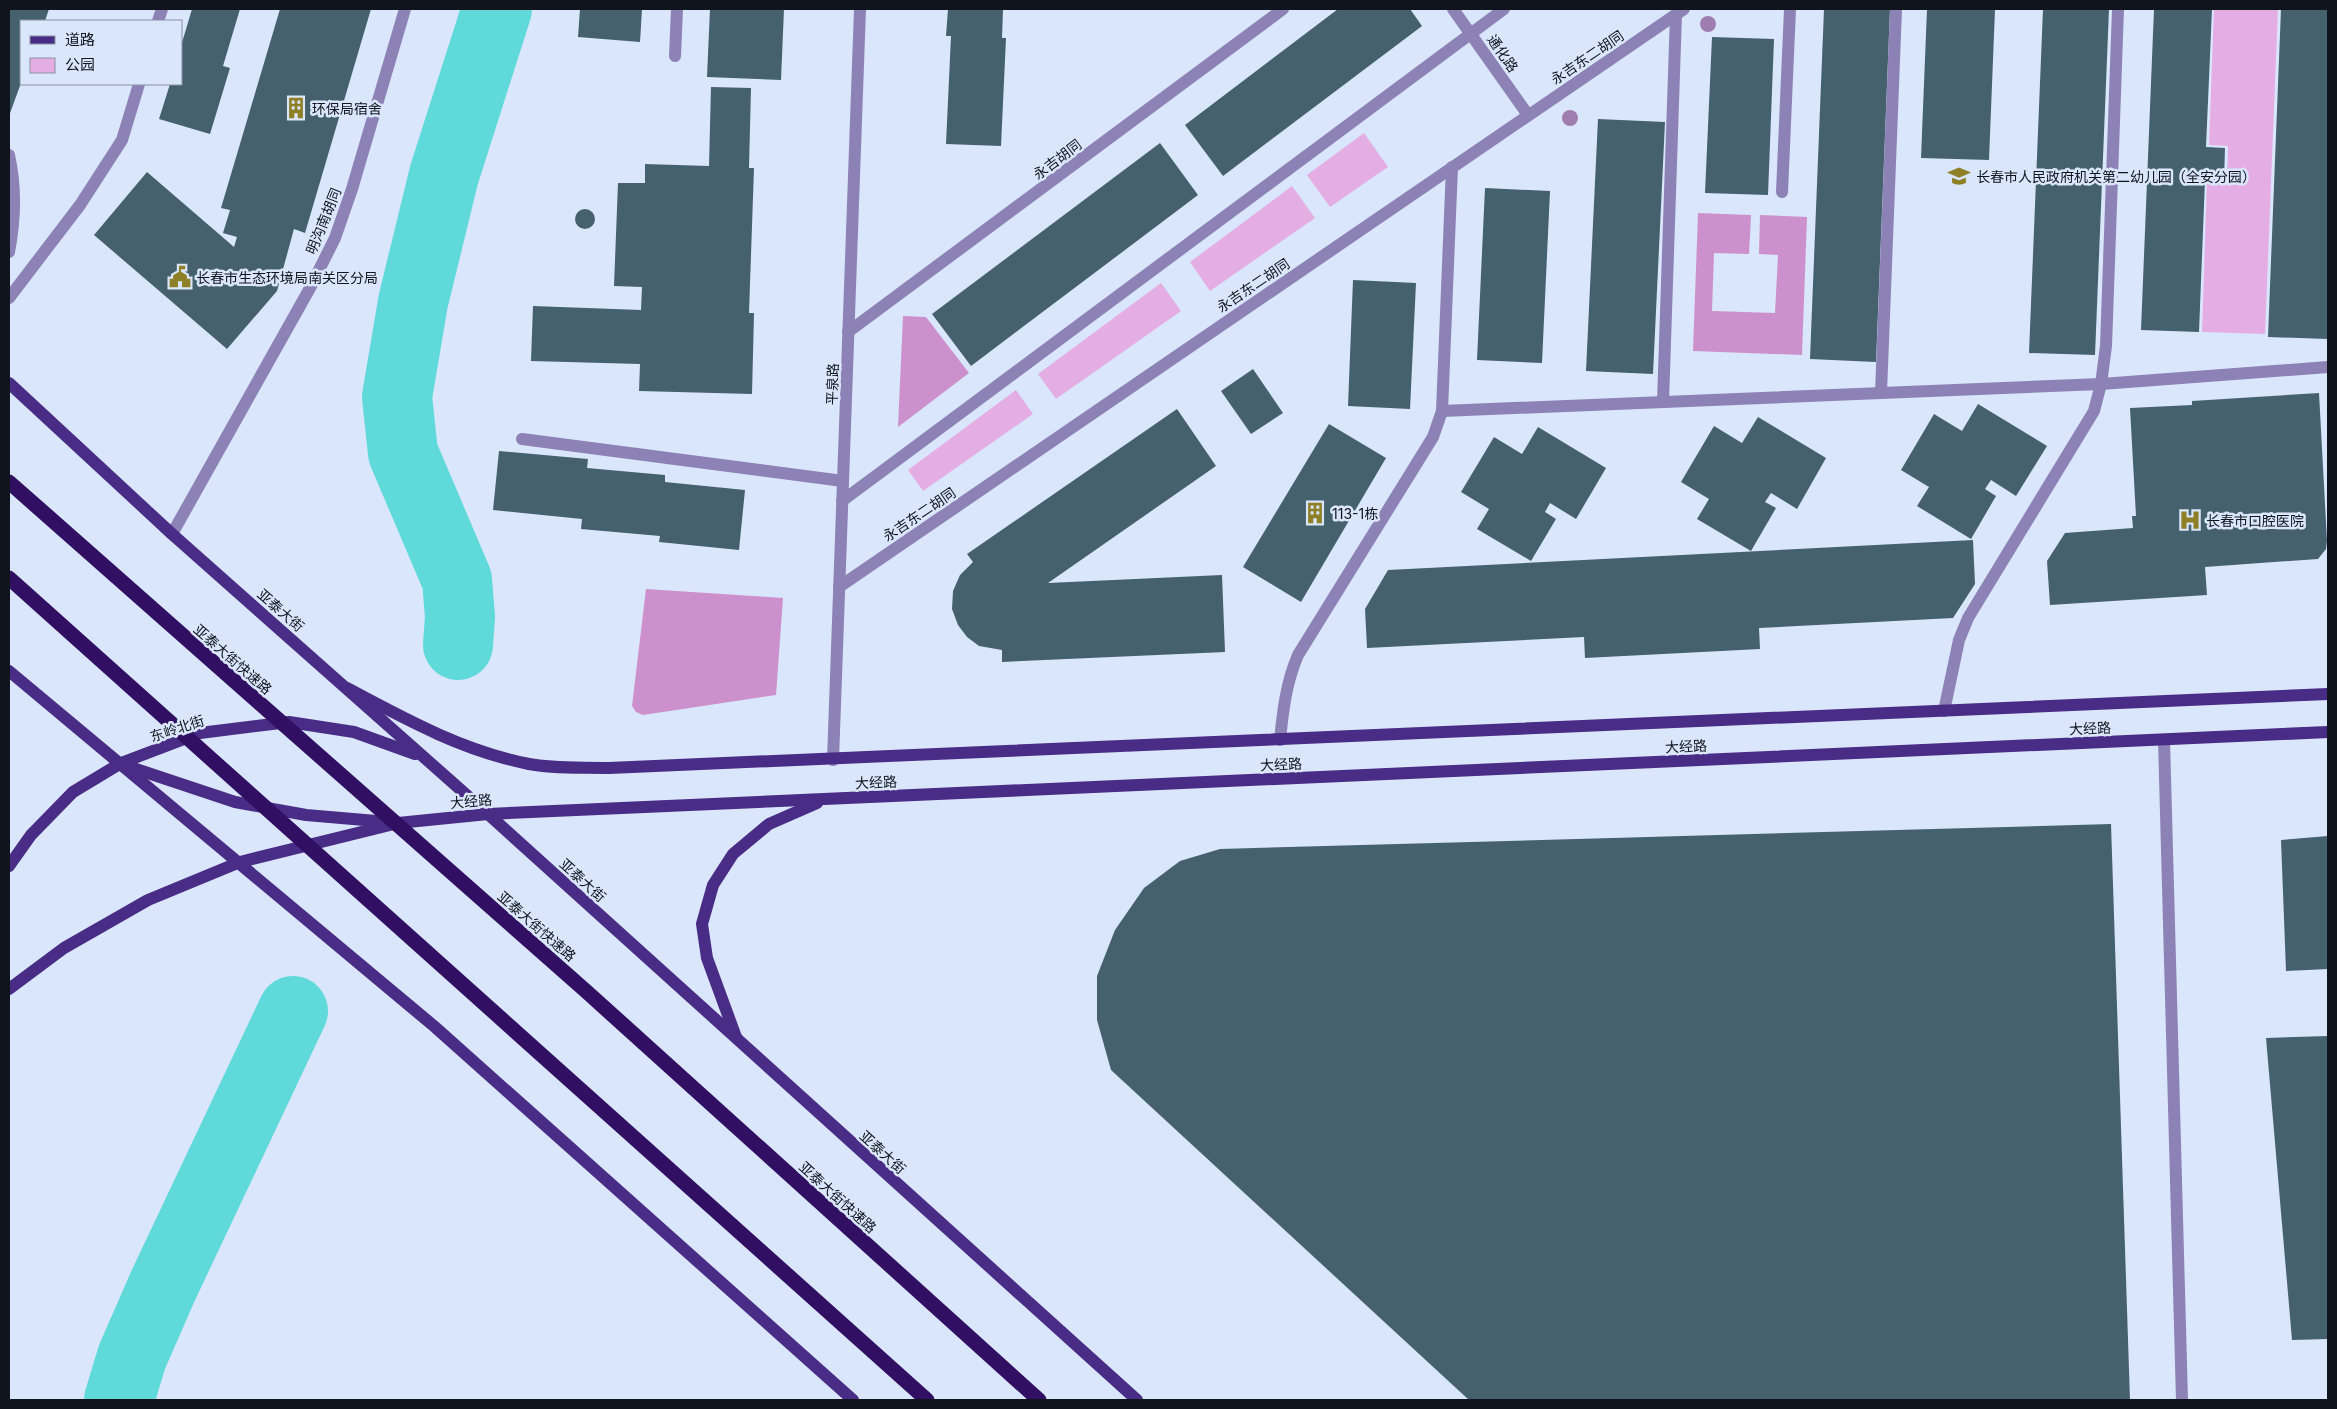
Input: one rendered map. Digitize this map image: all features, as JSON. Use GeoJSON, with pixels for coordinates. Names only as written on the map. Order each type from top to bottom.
{"type":"FeatureCollection","features":[{"type":"Feature","properties":{"kind":"highway","name":"亚泰大街快速路"},"geometry":{"type":"LineString","coordinates":[[9,482],[586,992],[1039,1400]]}},
{"type":"Feature","properties":{"kind":"highway"},"geometry":{"type":"LineString","coordinates":[[9,578],[927,1400]]}},
{"type":"Feature","properties":{"kind":"main road","name":"亚泰大街"},"geometry":{"type":"LineString","coordinates":[[9,383],[172,534],[488,814],[1136,1400]]}},
{"type":"Feature","properties":{"kind":"main road"},"geometry":{"type":"LineString","coordinates":[[9,670],[435,1027],[853,1400]]}},
{"type":"Feature","properties":{"kind":"main road","name":"大经路"},"geometry":{"type":"LineString","coordinates":[[347,688],[416,725],[470,748],[530,764],[609,768],[833,760],[2328,694]]}},
{"type":"Feature","properties":{"kind":"main road","name":"东岭北街"},"geometry":{"type":"LineString","coordinates":[[9,866],[32,835],[73,792],[121,763],[200,733],[289,722],[354,732],[422,756]]}},
{"type":"Feature","properties":{"kind":"main road","name":"大经路"},"geometry":{"type":"LineString","coordinates":[[240,862],[398,822],[488,814],[2328,732]]}},
{"type":"Feature","properties":{"kind":"main road"},"geometry":{"type":"LineString","coordinates":[[121,763],[235,802],[306,814],[398,822]]}},
{"type":"Feature","properties":{"kind":"main road"},"geometry":{"type":"LineString","coordinates":[[737,1040],[707,958],[702,924],[713,885],[733,854],[769,824],[824,800]]}},
{"type":"Feature","properties":{"kind":"main road"},"geometry":{"type":"LineString","coordinates":[[9,989],[64,948],[148,900],[240,862]]}},
{"type":"Feature","properties":{"kind":"street","name":"明沟南胡同"},"geometry":{"type":"LineString","coordinates":[[172,534],[310,288],[334,238],[352,189],[405,9]]}},
{"type":"Feature","properties":{"kind":"street"},"geometry":{"type":"LineString","coordinates":[[675,56],[677,9]]}},
{"type":"Feature","properties":{"kind":"street","name":"平泉路"},"geometry":{"type":"LineString","coordinates":[[833,760],[860,9]]}},
{"type":"Feature","properties":{"kind":"street","name":"永吉胡同"},"geometry":{"type":"LineString","coordinates":[[848,332],[1283,9]]}},
{"type":"Feature","properties":{"kind":"street","name":"通化路"},"geometry":{"type":"LineString","coordinates":[[1453,9],[1528,115]]}},
{"type":"Feature","properties":{"kind":"street"},"geometry":{"type":"LineString","coordinates":[[842,501],[1504,9]]}},
{"type":"Feature","properties":{"kind":"street"},"geometry":{"type":"LineString","coordinates":[[1782,192],[1790,9]]}},
{"type":"Feature","properties":{"kind":"street"},"geometry":{"type":"LineString","coordinates":[[1881,393],[1896,9]]}},
{"type":"Feature","properties":{"kind":"street"},"geometry":{"type":"LineString","coordinates":[[1944,711],[1958,640],[1968,618],[2094,411],[2101,384],[2106,346],[2118,9]]}},
{"type":"Feature","properties":{"kind":"street"},"geometry":{"type":"LineString","coordinates":[[1663,402],[1680,11]]}},
{"type":"Feature","properties":{"kind":"street","name":"永吉东二胡同"},"geometry":{"type":"LineString","coordinates":[[839,587],[1680,11]]}},
{"type":"Feature","properties":{"kind":"street"},"geometry":{"type":"LineString","coordinates":[[9,298],[80,205],[122,140],[139,85]]}},
{"type":"Feature","properties":{"kind":"street"},"geometry":{"type":"LineString","coordinates":[[9,155],[12,168],[14,227],[9,252]]}},
{"type":"Feature","properties":{"kind":"street"},"geometry":{"type":"LineString","coordinates":[[1280,740],[1284,696],[1298,655],[1433,437],[1442,411],[1452,167]]}},
{"type":"Feature","properties":{"kind":"street"},"geometry":{"type":"LineString","coordinates":[[1442,411],[2101,384],[2328,367]]}},
{"type":"Feature","properties":{"kind":"street"},"geometry":{"type":"LineString","coordinates":[[522,439],[843,481]]}},
{"type":"Feature","properties":{"kind":"street"},"geometry":{"type":"LineString","coordinates":[[2164,740],[2182,1400]]}},
{"type":"Feature","properties":{"kind":"green space"},"geometry":{"type":"Polygon","coordinates":[[[2214,9],[2278,9],[2265,334],[2202,332],[2207,182],[2227,182],[2228,146],[2209,145],[2214,9]]]}},
{"type":"Feature","properties":{"kind":"green space"},"geometry":{"type":"Polygon","coordinates":[[[1364,133],[1388,167],[1330,207],[1307,175],[1364,133]]]}},
{"type":"Feature","properties":{"kind":"green space"},"geometry":{"type":"Polygon","coordinates":[[[1292,186],[1315,218],[1210,291],[1190,262],[1292,186]]]}},
{"type":"Feature","properties":{"kind":"green space"},"geometry":{"type":"Polygon","coordinates":[[[1161,283],[1181,311],[1056,399],[1038,374],[1161,283]]]}},
{"type":"Feature","properties":{"kind":"green space"},"geometry":{"type":"Polygon","coordinates":[[[1016,390],[1033,414],[923,491],[908,470],[1016,390]]]}},
{"type":"Feature","properties":{"kind":"shaded area"},"geometry":{"type":"Polygon","coordinates":[[[1698,213],[1751,215],[1749,254],[1714,253],[1712,311],[1775,313],[1778,255],[1759,254],[1760,215],[1807,217],[1802,355],[1693,351],[1698,213]]]}},
{"type":"Feature","properties":{"kind":"shaded area"},"geometry":{"type":"Polygon","coordinates":[[[903,316],[926,317],[969,373],[898,427],[903,316]]]}},
{"type":"Feature","properties":{"kind":"shaded area"},"geometry":{"type":"Polygon","coordinates":[[[646,589],[783,598],[776,695],[643,715],[636,712],[632,706],[646,589]]]}},
{"type":"Feature","properties":{"kind":"building"},"geometry":{"type":"Polygon","coordinates":[[[9,9],[49,9],[45,20],[20,20],[20,85],[9,116],[9,9]]]}},
{"type":"Feature","properties":{"kind":"building"},"geometry":{"type":"Polygon","coordinates":[[[192,9],[240,9],[223,66],[230,68],[210,134],[159,119],[170,85],[182,85],[182,43],[192,9]]]}},
{"type":"Feature","properties":{"kind":"building","name":"环保局宿舍"},"geometry":{"type":"Polygon","coordinates":[[[280,9],[371,9],[305,233],[294,229],[277,291],[227,349],[94,235],[147,172],[234,247],[237,237],[223,233],[230,210],[221,208],[280,9]]]}},
{"type":"Feature","properties":{"kind":"building"},"geometry":{"type":"Polygon","coordinates":[[[580,9],[642,9],[640,42],[578,37],[580,9]]]}},
{"type":"Feature","properties":{"kind":"building"},"geometry":{"type":"Polygon","coordinates":[[[710,9],[784,9],[781,80],[707,77],[710,9]]]}},
{"type":"Feature","properties":{"kind":"building"},"geometry":{"type":"Polygon","coordinates":[[[948,9],[1003,9],[1002,38],[1006,38],[1001,146],[946,144],[951,36],[946,36],[948,9]]]}},
{"type":"Feature","properties":{"kind":"building"},"geometry":{"type":"Polygon","coordinates":[[[1338,9],[1410,9],[1422,26],[1223,176],[1185,125],[1338,9]]]}},
{"type":"Feature","properties":{"kind":"building"},"geometry":{"type":"Polygon","coordinates":[[[1824,9],[1890,9],[1876,362],[1810,359],[1824,9]]]}},
{"type":"Feature","properties":{"kind":"building"},"geometry":{"type":"Polygon","coordinates":[[[1927,9],[1995,9],[1989,160],[1921,158],[1927,9]]]}},
{"type":"Feature","properties":{"kind":"building"},"geometry":{"type":"Polygon","coordinates":[[[2043,9],[2109,9],[2095,355],[2029,353],[2043,9]]]}},
{"type":"Feature","properties":{"kind":"building"},"geometry":{"type":"Polygon","coordinates":[[[2154,9],[2212,9],[2206,147],[2225,148],[2224,180],[2205,180],[2199,332],[2141,330],[2154,9]]]}},
{"type":"Feature","properties":{"kind":"building"},"geometry":{"type":"Polygon","coordinates":[[[2281,9],[2328,9],[2328,339],[2268,337],[2281,9]]]}},
{"type":"Feature","properties":{"kind":"building"},"geometry":{"type":"Polygon","coordinates":[[[1712,37],[1774,39],[1768,195],[1705,193],[1712,37]]]}},
{"type":"Feature","properties":{"kind":"building"},"geometry":{"type":"Polygon","coordinates":[[[711,87],[751,88],[749,168],[754,168],[749,313],[754,313],[752,394],[639,391],[640,364],[531,361],[533,306],[641,310],[642,287],[614,286],[618,183],[645,183],[645,164],[709,166],[711,87]]]}},
{"type":"Feature","properties":{"kind":"building"},"geometry":{"type":"Polygon","coordinates":[[[1598,119],[1665,122],[1653,374],[1586,371],[1598,119]]]}},
{"type":"Feature","properties":{"kind":"building"},"geometry":{"type":"Polygon","coordinates":[[[1160,143],[1198,195],[971,366],[932,314],[1160,143]]]}},
{"type":"Feature","properties":{"kind":"building"},"geometry":{"type":"Polygon","coordinates":[[[1485,188],[1550,191],[1542,363],[1477,360],[1485,188]]]}},
{"type":"Feature","properties":{"kind":"building"},"geometry":{"type":"Polygon","coordinates":[[[585,209],[592,212],[595,219],[592,226],[585,229],[578,226],[575,219],[578,212],[585,209]]]}},
{"type":"Feature","properties":{"kind":"building"},"geometry":{"type":"Polygon","coordinates":[[[1353,280],[1416,283],[1410,409],[1348,406],[1353,280]]]}},
{"type":"Feature","properties":{"kind":"building"},"geometry":{"type":"Polygon","coordinates":[[[1253,369],[1283,413],[1251,434],[1221,391],[1253,369]]]}},
{"type":"Feature","properties":{"kind":"building"},"geometry":{"type":"Polygon","coordinates":[[[2319,393],[2327,541],[2326,549],[2318,559],[2205,567],[2207,595],[2050,605],[2047,561],[2065,533],[2133,528],[2132,516],[2136,516],[2130,408],[2192,405],[2192,401],[2319,393]]]}},
{"type":"Feature","properties":{"kind":"building"},"geometry":{"type":"Polygon","coordinates":[[[1978,404],[2047,446],[2016,496],[1991,480],[1985,489],[1996,496],[1971,539],[1917,506],[1929,487],[1901,470],[1934,414],[1962,431],[1978,404]]]}},
{"type":"Feature","properties":{"kind":"building"},"geometry":{"type":"Polygon","coordinates":[[[1177,409],[1216,466],[1048,583],[1222,575],[1225,652],[1002,662],[1002,650],[979,646],[967,637],[958,625],[952,609],[953,591],[960,575],[973,562],[967,554],[1177,409]]]}},
{"type":"Feature","properties":{"kind":"building"},"geometry":{"type":"Polygon","coordinates":[[[1758,417],[1826,458],[1797,509],[1771,493],[1765,502],[1776,508],[1751,551],[1697,519],[1709,499],[1681,482],[1714,426],[1742,443],[1758,417]]]}},
{"type":"Feature","properties":{"kind":"building","name":"113-1栋"},"geometry":{"type":"Polygon","coordinates":[[[1329,424],[1386,458],[1301,602],[1243,567],[1329,424]]]}},
{"type":"Feature","properties":{"kind":"building"},"geometry":{"type":"Polygon","coordinates":[[[1538,427],[1606,468],[1576,519],[1550,503],[1545,512],[1556,519],[1531,561],[1477,529],[1489,509],[1461,492],[1494,437],[1522,454],[1538,427]]]}},
{"type":"Feature","properties":{"kind":"building"},"geometry":{"type":"Polygon","coordinates":[[[499,451],[588,459],[587,468],[665,475],[665,482],[745,490],[739,550],[659,542],[660,536],[581,529],[582,519],[493,510],[499,451]]]}},
{"type":"Feature","properties":{"kind":"building"},"geometry":{"type":"Polygon","coordinates":[[[1973,540],[1975,584],[1953,618],[1759,628],[1760,649],[1585,658],[1584,637],[1367,648],[1365,609],[1388,570],[1973,540]]]}},
{"type":"Feature","properties":{"kind":"building"},"geometry":{"type":"Polygon","coordinates":[[[2111,824],[2130,1400],[1469,1400],[1111,1070],[1097,1020],[1097,976],[1115,930],[1144,888],[1180,861],[1220,849],[2111,824]]]}},
{"type":"Feature","properties":{"kind":"building"},"geometry":{"type":"Polygon","coordinates":[[[2328,836],[2328,969],[2286,971],[2281,840],[2328,836]]]}},
{"type":"Feature","properties":{"kind":"building"},"geometry":{"type":"Polygon","coordinates":[[[2328,1036],[2328,1339],[2292,1340],[2266,1038],[2328,1036]]]}},
{"type":"Feature","properties":{"kind":"waterway"},"geometry":{"type":"LineString","coordinates":[[458,645],[460,617],[457,580],[403,453],[397,397],[413,302],[444,175],[497,9]]}},
{"type":"Feature","properties":{"kind":"waterway"},"geometry":{"type":"LineString","coordinates":[[119,1400],[132,1357],[163,1286],[293,1011]]}},
{"type":"Feature","properties":{"kind":"place","name":"环保局宿舍"},"geometry":{"type":"Point","coordinates":[296,108]}},
{"type":"Feature","properties":{"kind":"place","name":"长春市人民政府机关第二幼儿园（全安分园）"},"geometry":{"type":"Point","coordinates":[1959,176]}},
{"type":"Feature","properties":{"kind":"place","name":"长春市生态环境局南关区分局"},"geometry":{"type":"Point","coordinates":[180,277]}},
{"type":"Feature","properties":{"kind":"place","name":"113-1栋"},"geometry":{"type":"Point","coordinates":[1315,513]}},
{"type":"Feature","properties":{"kind":"place","name":"长春市口腔医院"},"geometry":{"type":"Point","coordinates":[2190,520]}}]}
